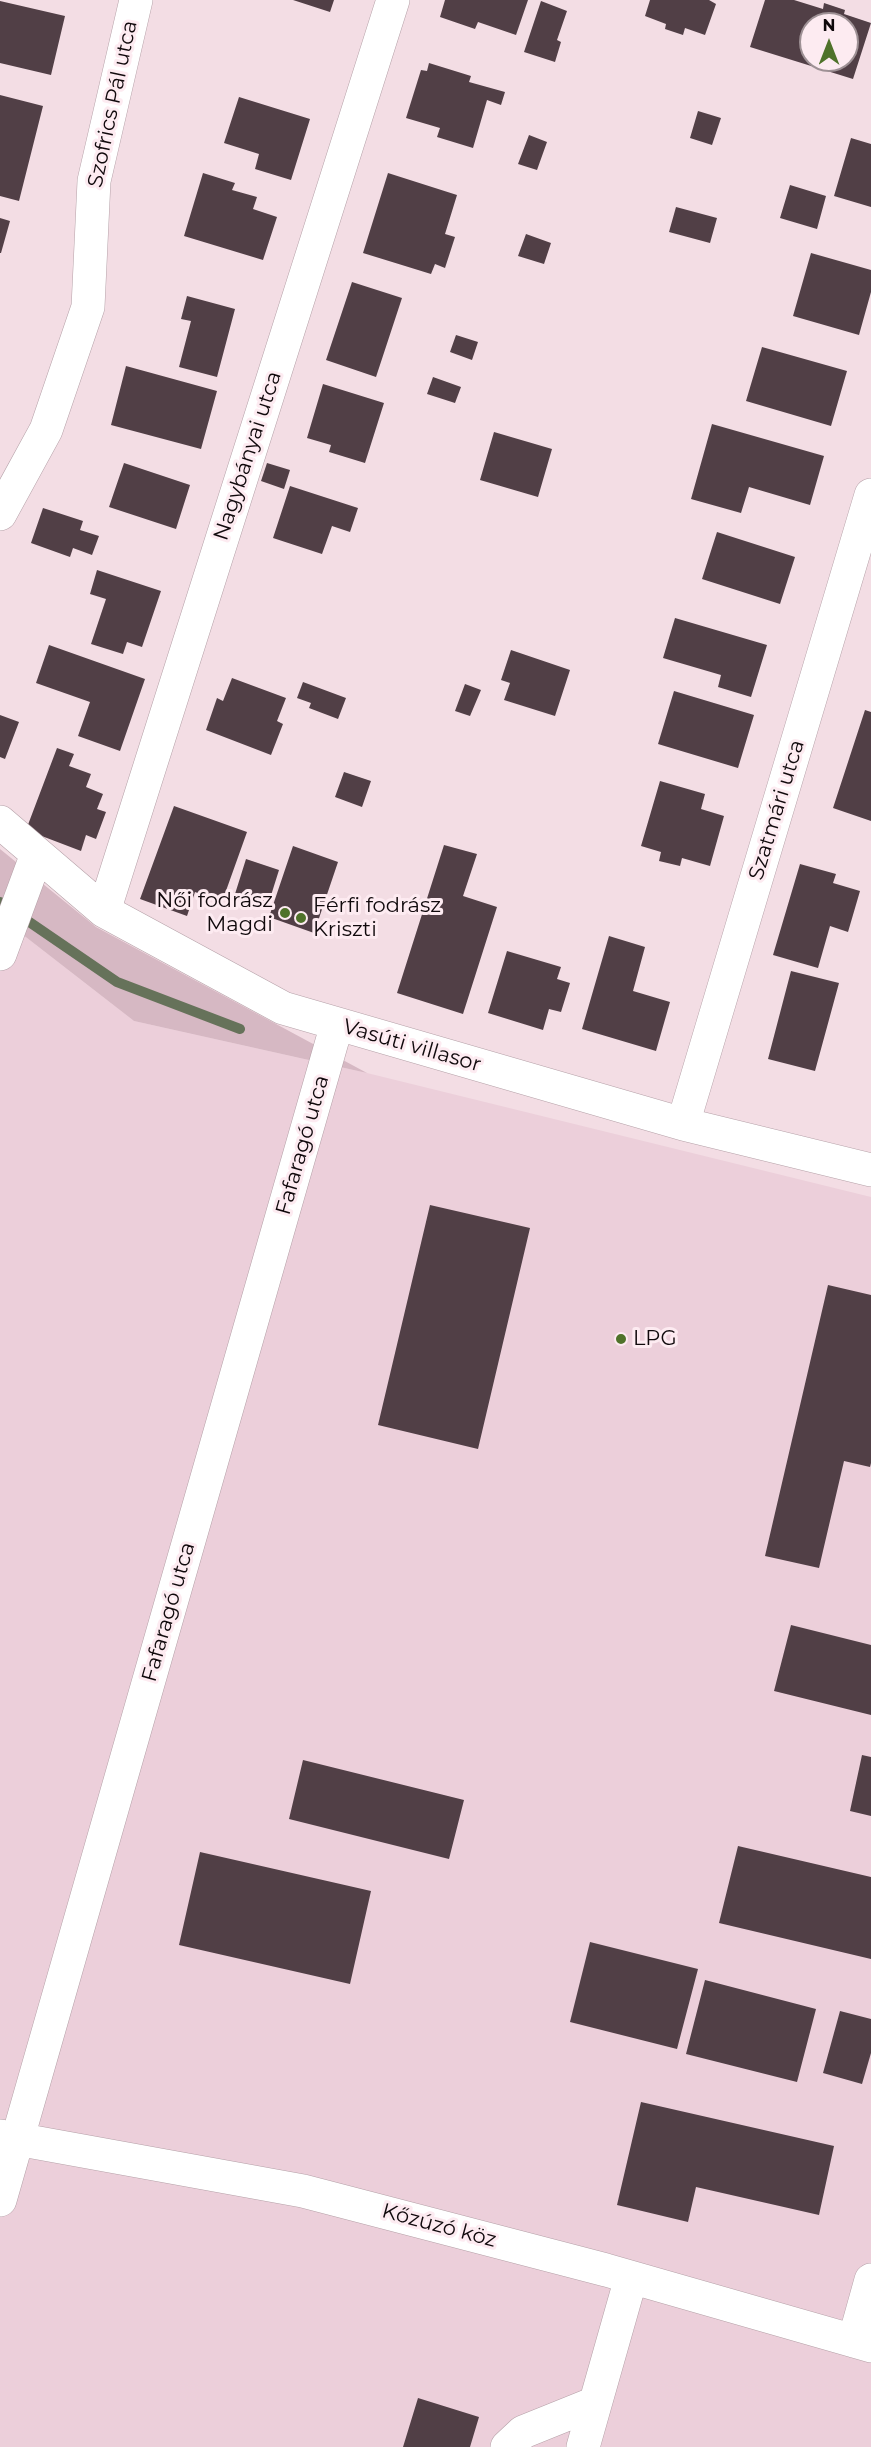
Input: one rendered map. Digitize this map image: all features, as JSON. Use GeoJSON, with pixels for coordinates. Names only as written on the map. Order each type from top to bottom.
{"type":"FeatureCollection","features":[{"type":"Feature","properties":{"kind":"street","name":"Szofrics Pál utca"},"geometry":{"type":"LineString","coordinates":[[0,514],[46,430],[88,308],[94,182],[136,0]]}},
{"type":"Feature","properties":{"kind":"street","name":"Nagybányai utca"},"geometry":{"type":"LineString","coordinates":[[104,911],[393,0]]}},
{"type":"Feature","properties":{"kind":"street","name":"Szatmári utca"},"geometry":{"type":"LineString","coordinates":[[683,1124],[871,495]]}},
{"type":"Feature","properties":{"kind":"street","name":"Vasúti villasor"},"geometry":{"type":"LineString","coordinates":[[0,822],[104,911],[283,1008],[683,1124],[871,1170]]}},
{"type":"Feature","properties":{"kind":"street"},"geometry":{"type":"LineString","coordinates":[[0,954],[37,854]]}},
{"type":"Feature","properties":{"kind":"street","name":"Fafaragó utca"},"geometry":{"type":"LineString","coordinates":[[0,2200],[8,2138],[337,1024]]}},
{"type":"Feature","properties":{"kind":"street","name":"Kőzúzó köz"},"geometry":{"type":"LineString","coordinates":[[8,2138],[303,2191],[631,2278],[862,2344]]}},
{"type":"Feature","properties":{"kind":"street"},"geometry":{"type":"LineString","coordinates":[[582,2447],[631,2278]]}},
{"type":"Feature","properties":{"kind":"street"},"geometry":{"type":"LineString","coordinates":[[862,2344],[871,2280]]}},
{"type":"Feature","properties":{"kind":"street"},"geometry":{"type":"LineString","coordinates":[[507,2447],[523,2432],[595,2403]]}},
{"type":"Feature","properties":{"kind":"shaded area"},"geometry":{"type":"Polygon","coordinates":[[[0,849],[96,927],[367,1073],[134,1021],[0,917],[0,849]]]}},
{"type":"Feature","properties":{"kind":"shaded area"},"geometry":{"type":"Polygon","coordinates":[[[0,917],[134,1021],[367,1073],[871,1197],[871,2447],[0,2447],[0,917]]]}},
{"type":"Feature","properties":{"kind":"building"},"geometry":{"type":"Polygon","coordinates":[[[293,0],[334,0],[330,12],[293,0]]]}},
{"type":"Feature","properties":{"kind":"building"},"geometry":{"type":"Polygon","coordinates":[[[445,0],[528,0],[516,35],[478,22],[475,29],[440,17],[445,0]]]}},
{"type":"Feature","properties":{"kind":"building"},"geometry":{"type":"Polygon","coordinates":[[[650,0],[709,0],[716,4],[705,35],[685,28],[683,35],[665,29],[666,24],[645,16],[650,0]]]}},
{"type":"Feature","properties":{"kind":"building"},"geometry":{"type":"Polygon","coordinates":[[[765,0],[794,0],[823,9],[824,3],[845,10],[844,12],[799,12],[799,62],[750,47],[765,0]]]}},
{"type":"Feature","properties":{"kind":"building"},"geometry":{"type":"Polygon","coordinates":[[[0,1],[65,16],[51,75],[0,63],[0,1]]]}},
{"type":"Feature","properties":{"kind":"building"},"geometry":{"type":"Polygon","coordinates":[[[541,1],[567,11],[557,40],[561,42],[555,62],[524,52],[541,1]]]}},
{"type":"Feature","properties":{"kind":"building"},"geometry":{"type":"Polygon","coordinates":[[[859,19],[871,23],[859,60],[859,19]]]}},
{"type":"Feature","properties":{"kind":"building"},"geometry":{"type":"Polygon","coordinates":[[[429,63],[471,76],[469,82],[505,92],[501,105],[487,100],[473,148],[437,137],[440,128],[406,118],[421,70],[427,71],[429,63]]]}},
{"type":"Feature","properties":{"kind":"building"},"geometry":{"type":"Polygon","coordinates":[[[830,72],[855,72],[853,79],[830,72]]]}},
{"type":"Feature","properties":{"kind":"building"},"geometry":{"type":"Polygon","coordinates":[[[0,95],[43,106],[19,201],[0,196],[0,95]]]}},
{"type":"Feature","properties":{"kind":"building"},"geometry":{"type":"Polygon","coordinates":[[[239,97],[310,119],[291,180],[255,169],[259,154],[224,143],[239,97]]]}},
{"type":"Feature","properties":{"kind":"building"},"geometry":{"type":"Polygon","coordinates":[[[698,111],[721,118],[712,145],[690,138],[698,111]]]}},
{"type":"Feature","properties":{"kind":"building"},"geometry":{"type":"Polygon","coordinates":[[[529,135],[547,142],[537,170],[518,164],[529,135]]]}},
{"type":"Feature","properties":{"kind":"building"},"geometry":{"type":"Polygon","coordinates":[[[851,138],[871,144],[871,207],[834,196],[851,138]]]}},
{"type":"Feature","properties":{"kind":"building"},"geometry":{"type":"Polygon","coordinates":[[[203,173],[235,183],[232,190],[257,197],[253,209],[277,217],[263,260],[184,236],[203,173]]]}},
{"type":"Feature","properties":{"kind":"building"},"geometry":{"type":"Polygon","coordinates":[[[388,173],[457,195],[445,234],[455,237],[445,268],[435,264],[431,274],[363,253],[388,173]]]}},
{"type":"Feature","properties":{"kind":"building"},"geometry":{"type":"Polygon","coordinates":[[[790,185],[826,196],[817,229],[780,218],[790,185]]]}},
{"type":"Feature","properties":{"kind":"building"},"geometry":{"type":"Polygon","coordinates":[[[676,207],[717,218],[710,243],[669,232],[676,207]]]}},
{"type":"Feature","properties":{"kind":"building"},"geometry":{"type":"Polygon","coordinates":[[[0,218],[10,221],[1,253],[0,253],[0,218]]]}},
{"type":"Feature","properties":{"kind":"building"},"geometry":{"type":"Polygon","coordinates":[[[526,234],[551,243],[544,264],[518,256],[526,234]]]}},
{"type":"Feature","properties":{"kind":"building"},"geometry":{"type":"Polygon","coordinates":[[[811,253],[871,270],[871,292],[859,335],[793,316],[811,253]]]}},
{"type":"Feature","properties":{"kind":"building"},"geometry":{"type":"Polygon","coordinates":[[[352,282],[402,298],[376,377],[326,360],[352,282]]]}},
{"type":"Feature","properties":{"kind":"building"},"geometry":{"type":"Polygon","coordinates":[[[187,296],[235,309],[217,377],[179,367],[191,321],[181,319],[187,296]]]}},
{"type":"Feature","properties":{"kind":"building"},"geometry":{"type":"Polygon","coordinates":[[[456,335],[478,342],[472,360],[450,352],[456,335]]]}},
{"type":"Feature","properties":{"kind":"building"},"geometry":{"type":"Polygon","coordinates":[[[762,347],[847,371],[831,426],[746,401],[762,347]]]}},
{"type":"Feature","properties":{"kind":"building"},"geometry":{"type":"Polygon","coordinates":[[[126,366],[217,391],[201,449],[111,425],[126,366]]]}},
{"type":"Feature","properties":{"kind":"building"},"geometry":{"type":"Polygon","coordinates":[[[433,377],[461,387],[455,403],[427,394],[433,377]]]}},
{"type":"Feature","properties":{"kind":"building"},"geometry":{"type":"Polygon","coordinates":[[[323,384],[384,403],[365,463],[329,452],[331,445],[307,438],[323,384]]]}},
{"type":"Feature","properties":{"kind":"building"},"geometry":{"type":"Polygon","coordinates":[[[712,424],[824,456],[810,505],[749,487],[741,513],[691,499],[712,424]]]}},
{"type":"Feature","properties":{"kind":"building"},"geometry":{"type":"Polygon","coordinates":[[[494,432],[552,449],[538,497],[480,480],[494,432]]]}},
{"type":"Feature","properties":{"kind":"building"},"geometry":{"type":"Polygon","coordinates":[[[124,463],[190,485],[176,529],[109,507],[124,463]]]}},
{"type":"Feature","properties":{"kind":"building"},"geometry":{"type":"Polygon","coordinates":[[[267,463],[290,470],[284,489],[261,481],[267,463]]]}},
{"type":"Feature","properties":{"kind":"building"},"geometry":{"type":"Polygon","coordinates":[[[290,486],[358,508],[350,532],[332,526],[322,554],[273,538],[290,486]]]}},
{"type":"Feature","properties":{"kind":"building"},"geometry":{"type":"Polygon","coordinates":[[[43,508],[83,521],[80,530],[99,536],[92,555],[73,548],[70,557],[31,543],[43,508]]]}},
{"type":"Feature","properties":{"kind":"building"},"geometry":{"type":"Polygon","coordinates":[[[717,532],[795,557],[780,604],[702,579],[717,532]]]}},
{"type":"Feature","properties":{"kind":"building"},"geometry":{"type":"Polygon","coordinates":[[[97,570],[161,591],[142,647],[127,642],[123,654],[91,644],[106,599],[90,594],[97,570]]]}},
{"type":"Feature","properties":{"kind":"building"},"geometry":{"type":"Polygon","coordinates":[[[675,618],[767,645],[751,697],[718,687],[721,675],[663,658],[675,618]]]}},
{"type":"Feature","properties":{"kind":"building"},"geometry":{"type":"Polygon","coordinates":[[[49,645],[145,679],[120,751],[78,736],[90,702],[36,683],[49,645]]]}},
{"type":"Feature","properties":{"kind":"building"},"geometry":{"type":"Polygon","coordinates":[[[511,650],[570,670],[555,716],[504,700],[510,683],[501,680],[511,650]]]}},
{"type":"Feature","properties":{"kind":"building"},"geometry":{"type":"Polygon","coordinates":[[[232,678],[286,698],[277,721],[283,724],[271,755],[206,730],[217,698],[223,701],[232,678]]]}},
{"type":"Feature","properties":{"kind":"building"},"geometry":{"type":"Polygon","coordinates":[[[303,682],[346,698],[338,719],[309,708],[311,703],[297,698],[303,682]]]}},
{"type":"Feature","properties":{"kind":"building"},"geometry":{"type":"Polygon","coordinates":[[[465,684],[481,690],[470,716],[455,711],[465,684]]]}},
{"type":"Feature","properties":{"kind":"building"},"geometry":{"type":"Polygon","coordinates":[[[674,691],[754,715],[738,768],[658,744],[674,691]]]}},
{"type":"Feature","properties":{"kind":"building"},"geometry":{"type":"Polygon","coordinates":[[[865,710],[871,712],[871,821],[833,808],[865,710]]]}},
{"type":"Feature","properties":{"kind":"building"},"geometry":{"type":"Polygon","coordinates":[[[0,715],[19,722],[5,759],[0,757],[0,715]]]}},
{"type":"Feature","properties":{"kind":"building"},"geometry":{"type":"Polygon","coordinates":[[[57,748],[74,754],[69,766],[91,774],[86,787],[103,794],[97,809],[106,812],[96,839],[86,835],[81,851],[26,830],[57,748]]]}},
{"type":"Feature","properties":{"kind":"building"},"geometry":{"type":"Polygon","coordinates":[[[344,772],[371,781],[362,807],[335,797],[344,772]]]}},
{"type":"Feature","properties":{"kind":"building"},"geometry":{"type":"Polygon","coordinates":[[[660,781],[705,794],[701,809],[724,816],[710,866],[682,858],[680,866],[659,861],[661,852],[641,846],[660,781]]]}},
{"type":"Feature","properties":{"kind":"building"},"geometry":{"type":"Polygon","coordinates":[[[174,806],[247,832],[222,902],[195,892],[187,916],[140,899],[174,806]]]}},
{"type":"Feature","properties":{"kind":"building"},"geometry":{"type":"Polygon","coordinates":[[[444,845],[477,854],[463,896],[497,907],[463,1014],[397,993],[444,845]]]}},
{"type":"Feature","properties":{"kind":"building"},"geometry":{"type":"Polygon","coordinates":[[[293,846],[338,862],[314,933],[269,917],[293,846]]]}},
{"type":"Feature","properties":{"kind":"building"},"geometry":{"type":"Polygon","coordinates":[[[246,859],[279,870],[268,905],[235,894],[246,859]]]}},
{"type":"Feature","properties":{"kind":"building"},"geometry":{"type":"Polygon","coordinates":[[[800,864],[836,874],[833,883],[860,891],[848,932],[830,926],[818,968],[773,955],[800,864]]]}},
{"type":"Feature","properties":{"kind":"building"},"geometry":{"type":"Polygon","coordinates":[[[609,936],[645,947],[633,991],[670,1002],[656,1051],[582,1029],[609,936]]]}},
{"type":"Feature","properties":{"kind":"building"},"geometry":{"type":"Polygon","coordinates":[[[507,951],[561,967],[557,979],[570,983],[561,1012],[549,1009],[543,1030],[488,1013],[507,951]]]}},
{"type":"Feature","properties":{"kind":"building"},"geometry":{"type":"Polygon","coordinates":[[[791,971],[839,983],[815,1071],[768,1059],[791,971]]]}},
{"type":"Feature","properties":{"kind":"building"},"geometry":{"type":"Polygon","coordinates":[[[430,1205],[530,1228],[478,1449],[378,1425],[430,1205]]]}},
{"type":"Feature","properties":{"kind":"building"},"geometry":{"type":"Polygon","coordinates":[[[828,1285],[871,1295],[871,1463],[870,1467],[844,1461],[819,1568],[765,1556],[828,1285]]]}},
{"type":"Feature","properties":{"kind":"building"},"geometry":{"type":"Polygon","coordinates":[[[791,1625],[871,1645],[871,1715],[774,1691],[791,1625]]]}},
{"type":"Feature","properties":{"kind":"building"},"geometry":{"type":"Polygon","coordinates":[[[862,1755],[871,1757],[871,1816],[850,1811],[862,1755]]]}},
{"type":"Feature","properties":{"kind":"building"},"geometry":{"type":"Polygon","coordinates":[[[303,1760],[464,1800],[449,1859],[289,1819],[303,1760]]]}},
{"type":"Feature","properties":{"kind":"building"},"geometry":{"type":"Polygon","coordinates":[[[738,1846],[871,1877],[871,1959],[719,1923],[738,1846]]]}},
{"type":"Feature","properties":{"kind":"building"},"geometry":{"type":"Polygon","coordinates":[[[200,1852],[371,1891],[350,1984],[179,1945],[200,1852]]]}},
{"type":"Feature","properties":{"kind":"building"},"geometry":{"type":"Polygon","coordinates":[[[590,1942],[698,1969],[677,2049],[570,2022],[590,1942]]]}},
{"type":"Feature","properties":{"kind":"building"},"geometry":{"type":"Polygon","coordinates":[[[705,1980],[816,2009],[797,2082],[686,2054],[705,1980]]]}},
{"type":"Feature","properties":{"kind":"building"},"geometry":{"type":"Polygon","coordinates":[[[840,2011],[871,2019],[871,2053],[862,2084],[823,2073],[840,2011]]]}},
{"type":"Feature","properties":{"kind":"building"},"geometry":{"type":"Polygon","coordinates":[[[641,2102],[834,2146],[819,2215],[696,2187],[688,2222],[617,2205],[641,2102]]]}},
{"type":"Feature","properties":{"kind":"building"},"geometry":{"type":"Polygon","coordinates":[[[418,2398],[479,2417],[470,2447],[403,2447],[418,2398]]]}},
{"type":"Feature","properties":{"kind":"waterway"},"geometry":{"type":"LineString","coordinates":[[0,902],[117,982],[240,1029]]}},
{"type":"Feature","properties":{"kind":"place","name":"Női fodrász Magdi"},"geometry":{"type":"Point","coordinates":[285,913]}},
{"type":"Feature","properties":{"kind":"place","name":"Férfi fodrász Kriszti"},"geometry":{"type":"Point","coordinates":[301,918]}},
{"type":"Feature","properties":{"kind":"place","name":"LPG"},"geometry":{"type":"Point","coordinates":[621,1339]}}]}
